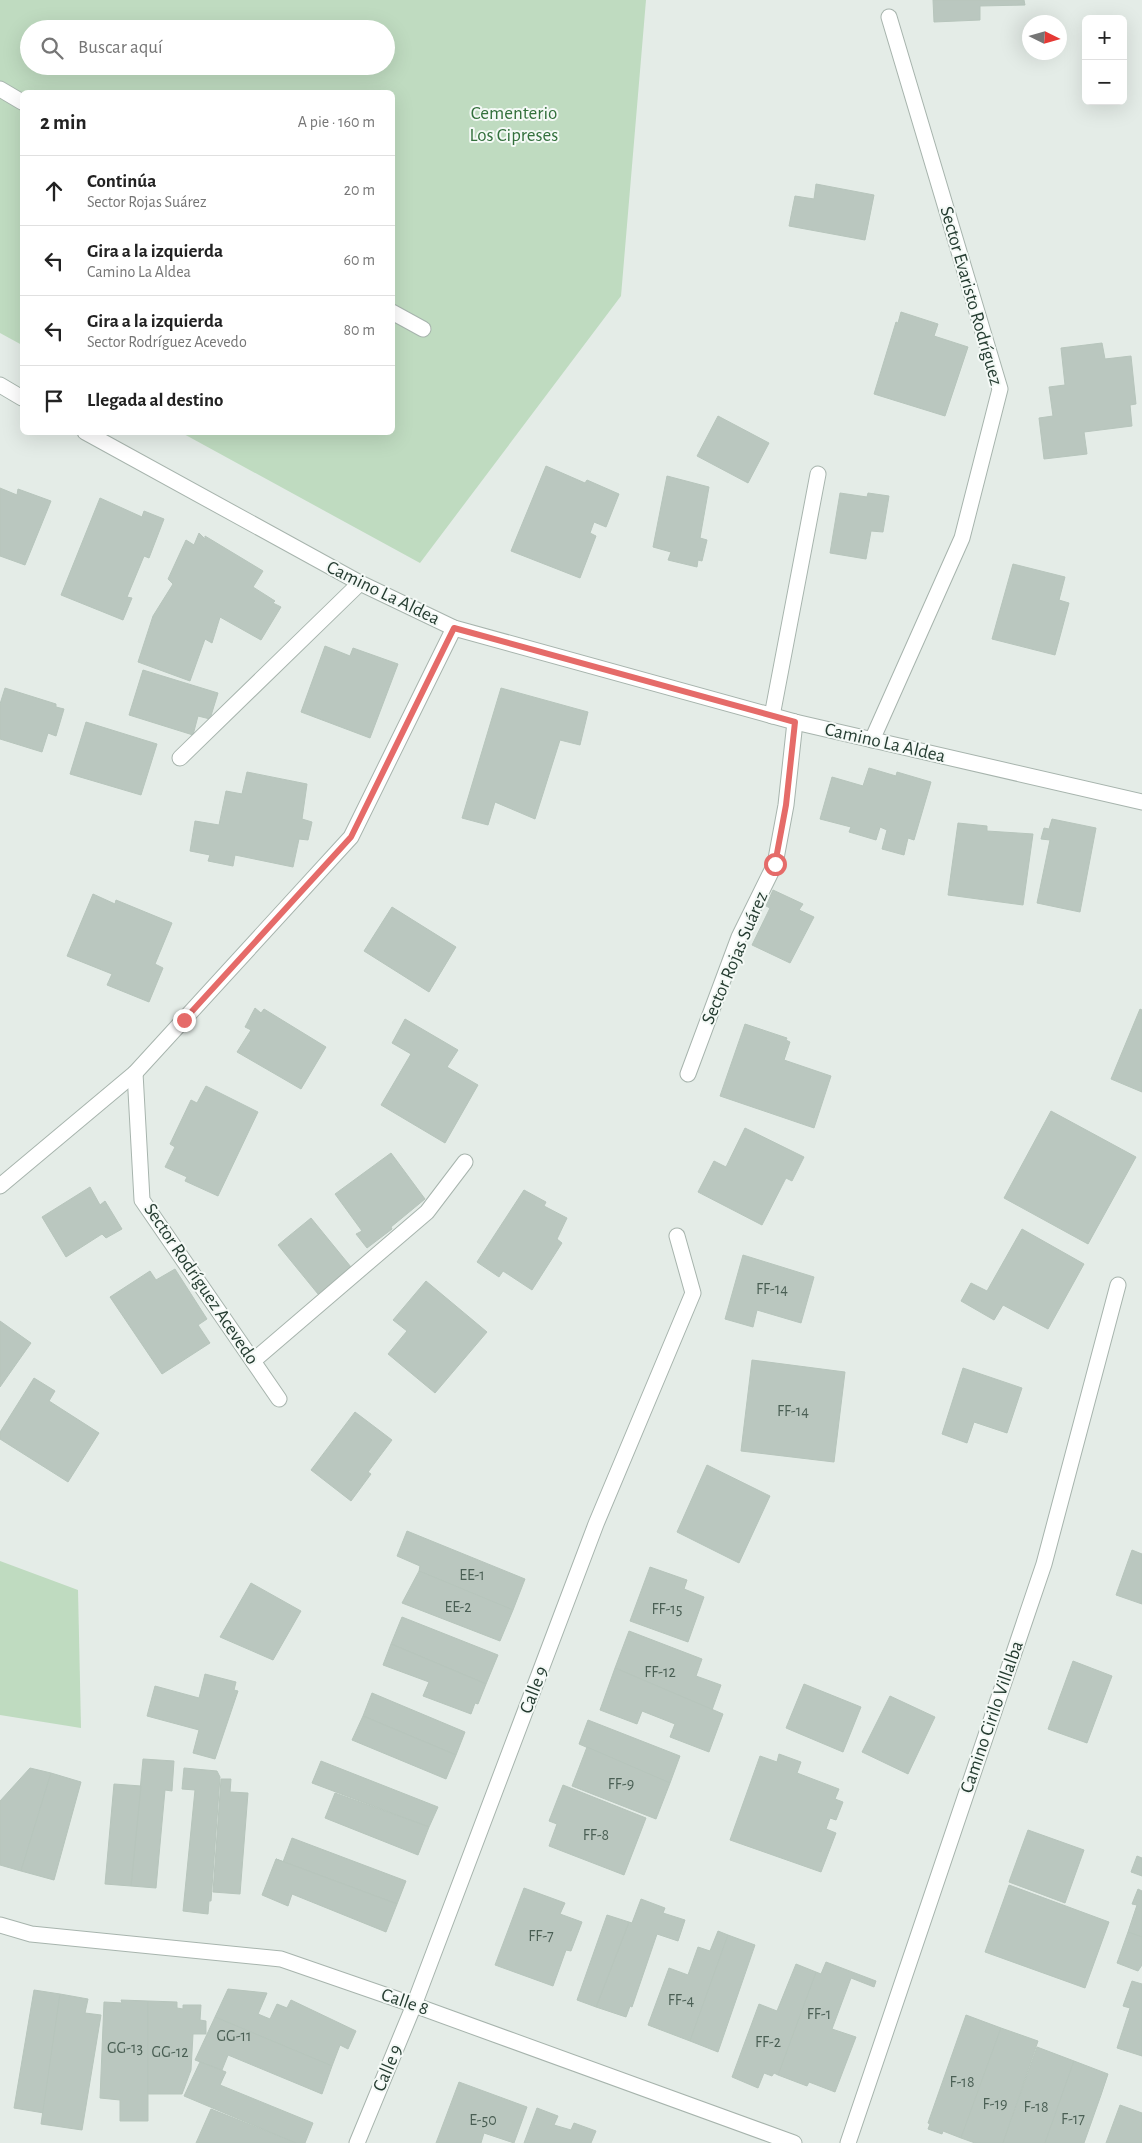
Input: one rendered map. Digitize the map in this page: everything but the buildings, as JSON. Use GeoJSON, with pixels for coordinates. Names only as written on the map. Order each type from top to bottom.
{"type":"FeatureCollection","features":[{"type":"Feature","properties":{"kind":"street","name":"Sector Evaristo Rodríguez"},"geometry":{"type":"LineString","coordinates":[[872,740],[962,538],[1000,390],[889,17]]}},
{"type":"Feature","properties":{"kind":"street"},"geometry":{"type":"LineString","coordinates":[[0,89],[20,101]]}},
{"type":"Feature","properties":{"kind":"street"},"geometry":{"type":"LineString","coordinates":[[395,314],[422,329]]}},
{"type":"Feature","properties":{"kind":"street"},"geometry":{"type":"LineString","coordinates":[[0,386],[20,397]]}},
{"type":"Feature","properties":{"kind":"street","name":"Camino La Aldea"},"geometry":{"type":"LineString","coordinates":[[91,435],[360,583],[454,628],[795,722],[1142,802]]}},
{"type":"Feature","properties":{"kind":"street"},"geometry":{"type":"LineString","coordinates":[[772,716],[818,474]]}},
{"type":"Feature","properties":{"kind":"street"},"geometry":{"type":"LineString","coordinates":[[180,758],[360,583]]}},
{"type":"Feature","properties":{"kind":"street"},"geometry":{"type":"LineString","coordinates":[[0,1186],[135,1073],[351,837],[454,628]]}},
{"type":"Feature","properties":{"kind":"street","name":"Sector Rojas Suárez"},"geometry":{"type":"LineString","coordinates":[[688,1074],[739,937],[775,864],[786,805],[795,722]]}},
{"type":"Feature","properties":{"kind":"street","name":"Sector Rodríguez Acevedo"},"geometry":{"type":"LineString","coordinates":[[135,1073],[142,1200],[279,1399]]}},
{"type":"Feature","properties":{"kind":"street"},"geometry":{"type":"LineString","coordinates":[[253,1361],[427,1212],[465,1162]]}},
{"type":"Feature","properties":{"kind":"street","name":"Calle 9"},"geometry":{"type":"LineString","coordinates":[[356,2143],[414,2005],[596,1524],[693,1294],[677,1236]]}},
{"type":"Feature","properties":{"kind":"street","name":"Camino Cirilo Villalba"},"geometry":{"type":"LineString","coordinates":[[848,2143],[1044,1564],[1118,1285]]}},
{"type":"Feature","properties":{"kind":"street","name":"Calle 8"},"geometry":{"type":"LineString","coordinates":[[0,1925],[31,1934],[281,1960],[414,2005],[794,2143]]}},
{"type":"Feature","properties":{"kind":"green space","name":"Cementerio Los Cipreses"},"geometry":{"type":"Polygon","coordinates":[[[0,0],[646,0],[621,296],[420,563],[186,435],[395,435],[395,90],[20,90],[20,344],[0,333],[0,0]]]}},
{"type":"Feature","properties":{"kind":"green space"},"geometry":{"type":"Polygon","coordinates":[[[0,1561],[78,1590],[81,1728],[0,1715],[0,1561]]]}},
{"type":"Feature","properties":{"kind":"route"},"geometry":{"type":"LineString","coordinates":[[184,1020],[351,837],[454,628],[795,722],[786,805],[775,864]]}}]}
